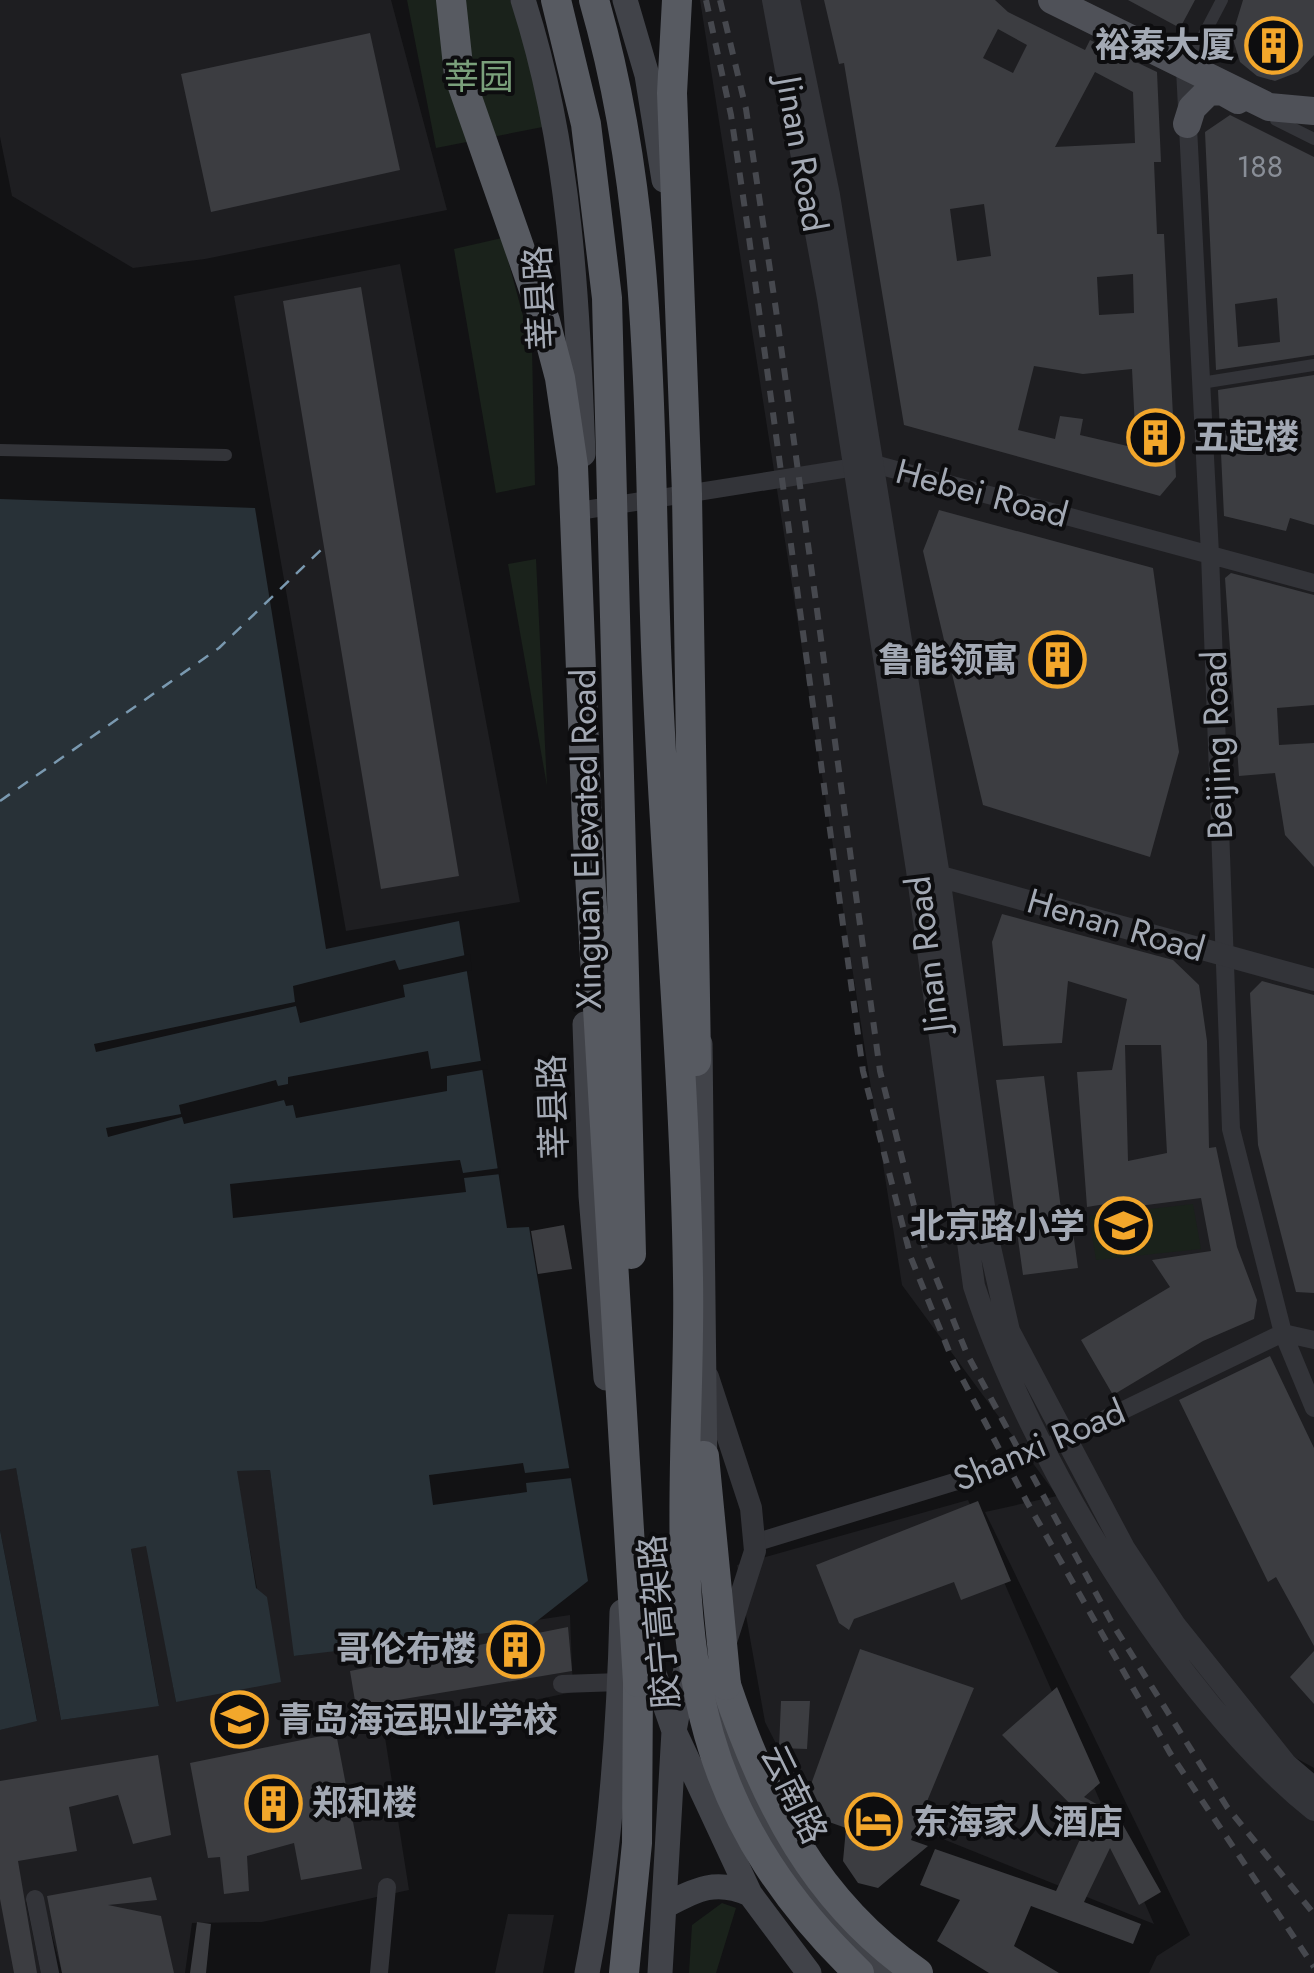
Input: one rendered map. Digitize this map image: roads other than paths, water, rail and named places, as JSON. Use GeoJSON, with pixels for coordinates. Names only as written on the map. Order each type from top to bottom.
{"type":"FeatureCollection","features":[{"type":"Feature","properties":{"kind":"highway"},"geometry":{"type":"LineString","coordinates":[[451,0],[453,44],[462,85],[536,291],[560,378],[574,466],[588,842],[629,1682]]}},
{"type":"Feature","properties":{"kind":"highway","name":"Xinguan Elevated Road"},"geometry":{"type":"LineString","coordinates":[[556,0],[590,142],[610,352],[627,976],[629,1682]]}},
{"type":"Feature","properties":{"kind":"highway"},"geometry":{"type":"LineString","coordinates":[[594,0],[624,122],[641,250],[688,1276],[726,1685],[760,1781],[807,1864],[865,1932],[918,1973]]}},
{"type":"Feature","properties":{"kind":"highway"},"geometry":{"type":"LineString","coordinates":[[678,0],[672,93],[688,494],[696,1047],[688,1276]]}},
{"type":"Feature","properties":{"kind":"highway","name":"胶宁高架路"},"geometry":{"type":"LineString","coordinates":[[688,1276],[689,1610],[693,1660],[709,1735],[733,1802],[767,1866],[811,1924],[860,1973]]}},
{"type":"Feature","properties":{"kind":"highway","name":"胶宁高架路"},"geometry":{"type":"LineString","coordinates":[[623,1973],[637,1842],[629,1682]]}},
{"type":"Feature","properties":{"kind":"main road","name":"莘县路"},"geometry":{"type":"LineString","coordinates":[[523,0],[558,127],[576,261],[585,510],[582,967],[591,1196],[629,1682],[597,1920],[586,1973]]}},
{"type":"Feature","properties":{"kind":"main road"},"geometry":{"type":"LineString","coordinates":[[624,0],[648,75],[672,235],[690,492],[706,1368],[705,1558],[674,1730],[667,1905],[660,1973]]}},
{"type":"Feature","properties":{"kind":"main road"},"geometry":{"type":"LineString","coordinates":[[1052,0],[1186,69],[1203,71],[1270,107],[1302,117]]}},
{"type":"Feature","properties":{"kind":"main road"},"geometry":{"type":"LineString","coordinates":[[1188,124],[1198,99],[1222,91],[1302,117]]}},
{"type":"Feature","properties":{"kind":"main road"},"geometry":{"type":"LineString","coordinates":[[622,1582],[674,1730],[750,1894],[810,1973]]}},
{"type":"Feature","properties":{"kind":"main road","name":"云南路"},"geometry":{"type":"LineString","coordinates":[[698,1608],[736,1761],[765,1831],[812,1901],[892,1973]]}},
{"type":"Feature","properties":{"kind":"main road"},"geometry":{"type":"LineString","coordinates":[[667,1905],[706,1885],[732,1886],[750,1894]]}},
{"type":"Feature","properties":{"kind":"street","name":"Jinan Road"},"geometry":{"type":"LineString","coordinates":[[773,0],[863,466]]}},
{"type":"Feature","properties":{"kind":"street","name":"Jinan Road"},"geometry":{"type":"LineString","coordinates":[[789,0],[829,195],[863,466],[996,1285],[1009,1331],[1054,1444],[1118,1576],[1206,1701],[1274,1778],[1314,1810]]}},
{"type":"Feature","properties":{"kind":"street"},"geometry":{"type":"LineString","coordinates":[[1186,69],[1222,0]]}},
{"type":"Feature","properties":{"kind":"street","name":"Beijing Road"},"geometry":{"type":"LineString","coordinates":[[1186,69],[1210,554],[1230,1129],[1283,1332],[1314,1408]]}},
{"type":"Feature","properties":{"kind":"street"},"geometry":{"type":"LineString","coordinates":[[1302,117],[1314,140]]}},
{"type":"Feature","properties":{"kind":"street"},"geometry":{"type":"LineString","coordinates":[[1200,383],[1314,365]]}},
{"type":"Feature","properties":{"kind":"street"},"geometry":{"type":"LineString","coordinates":[[0,450],[226,454]]}},
{"type":"Feature","properties":{"kind":"street","name":"Hebei Road"},"geometry":{"type":"LineString","coordinates":[[585,510],[863,466],[1314,583]]}},
{"type":"Feature","properties":{"kind":"street","name":"Henan Road"},"geometry":{"type":"LineString","coordinates":[[928,873],[1314,980]]}},
{"type":"Feature","properties":{"kind":"street"},"geometry":{"type":"LineString","coordinates":[[1283,1332],[1314,1340]]}},
{"type":"Feature","properties":{"kind":"street","name":"Shanxi Road"},"geometry":{"type":"LineString","coordinates":[[754,1543],[954,1482],[1054,1444],[1283,1332]]}},
{"type":"Feature","properties":{"kind":"street"},"geometry":{"type":"LineString","coordinates":[[706,1368],[751,1508],[754,1543],[741,1607],[724,1649],[717,1696]]}},
{"type":"Feature","properties":{"kind":"street","name":"Jinan Road"},"geometry":{"type":"LineString","coordinates":[[1054,1444],[1175,1625],[1286,1764],[1314,1788]]}},
{"type":"Feature","properties":{"kind":"street"},"geometry":{"type":"LineString","coordinates":[[562,1684],[629,1682]]}},
{"type":"Feature","properties":{"kind":"street"},"geometry":{"type":"LineString","coordinates":[[379,1973],[387,1887]]}},
{"type":"Feature","properties":{"kind":"street"},"geometry":{"type":"LineString","coordinates":[[35,1899],[50,1973]]}},
{"type":"Feature","properties":{"kind":"railway"},"geometry":{"type":"LineString","coordinates":[[706,0],[731,115],[747,223],[863,1071],[911,1258],[953,1361],[1027,1502],[1170,1753],[1314,1967]]}},
{"type":"Feature","properties":{"kind":"railway"},"geometry":{"type":"LineString","coordinates":[[720,0],[746,109],[880,1071],[926,1253],[967,1354],[1112,1623],[1227,1807],[1314,1914]]}},
{"type":"Feature","properties":{"kind":"place","name":"裕泰大厦"},"geometry":{"type":"Point","coordinates":[1274,45]}},
{"type":"Feature","properties":{"kind":"place","name":"五起楼"},"geometry":{"type":"Point","coordinates":[1155,437]}},
{"type":"Feature","properties":{"kind":"place","name":"鲁能领寓"},"geometry":{"type":"Point","coordinates":[1057,660]}},
{"type":"Feature","properties":{"kind":"place","name":"北京路小学"},"geometry":{"type":"Point","coordinates":[1124,1226]}},
{"type":"Feature","properties":{"kind":"place","name":"哥伦布楼"},"geometry":{"type":"Point","coordinates":[515,1649]}},
{"type":"Feature","properties":{"kind":"place","name":"青岛海运职业学校"},"geometry":{"type":"Point","coordinates":[239,1720]}},
{"type":"Feature","properties":{"kind":"place","name":"郑和楼"},"geometry":{"type":"Point","coordinates":[273,1803]}},
{"type":"Feature","properties":{"kind":"place","name":"东海家人酒店"},"geometry":{"type":"Point","coordinates":[874,1822]}},
{"type":"Feature","properties":{"kind":"park label","name":"莘园"},"geometry":{"type":"Point","coordinates":[479,77]}}]}
